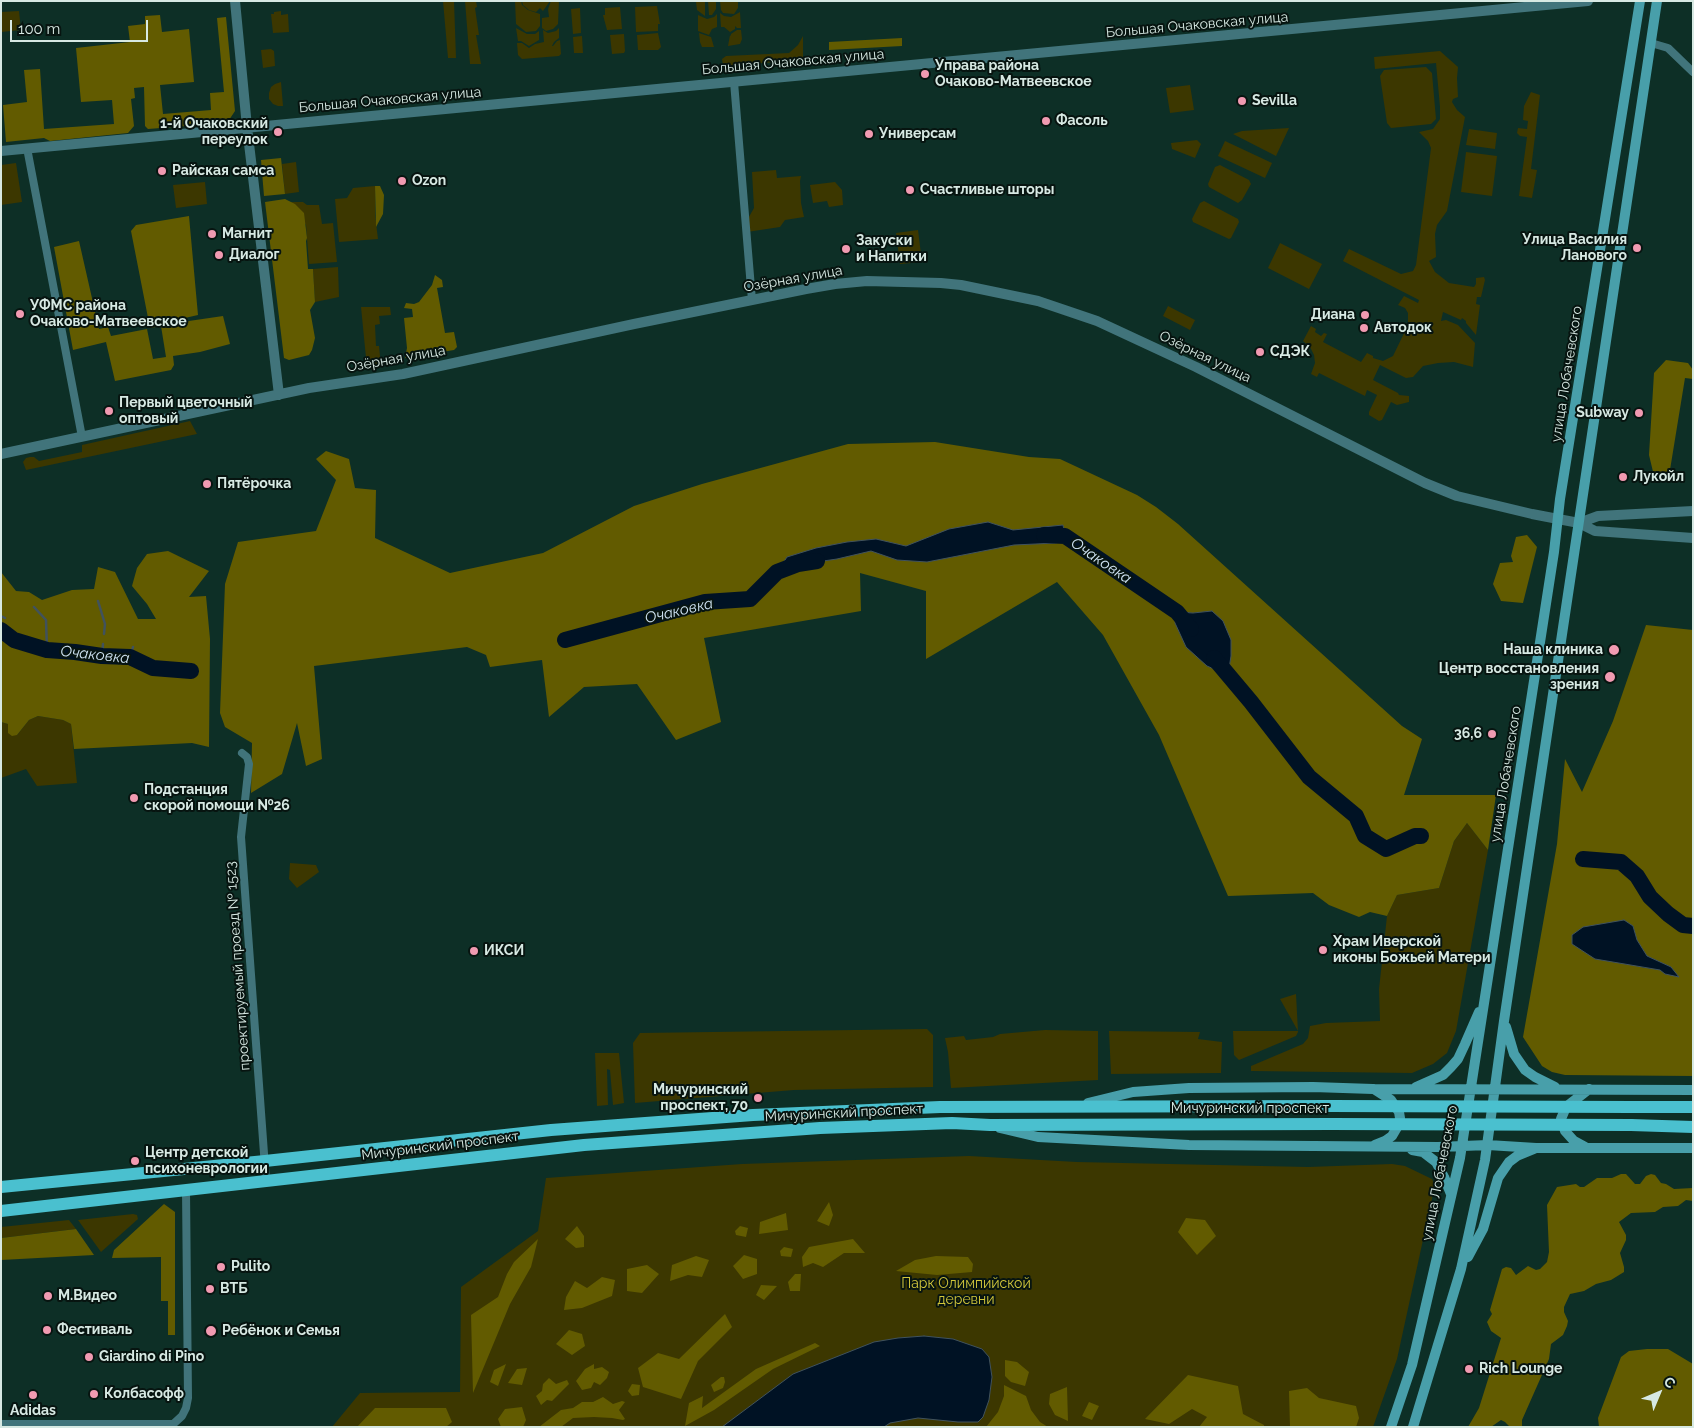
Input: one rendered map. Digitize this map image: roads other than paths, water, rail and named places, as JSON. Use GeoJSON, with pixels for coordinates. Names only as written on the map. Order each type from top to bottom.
{"type":"FeatureCollection","features":[{"type":"Feature","properties":{"kind":"main road","name":"улица Лобачевского"},"geometry":{"type":"LineString","coordinates":[[1391,1427],[1412,1364],[1462,1146],[1640,1]]}},
{"type":"Feature","properties":{"kind":"main road"},"geometry":{"type":"LineString","coordinates":[[1413,1427],[1461,1269],[1488,1145],[1504,1021],[1656,1]]}},
{"type":"Feature","properties":{"kind":"main road"},"geometry":{"type":"LineString","coordinates":[[1412,1088],[1443,1075],[1451,1068],[1458,1059],[1484,1000]]}},
{"type":"Feature","properties":{"kind":"main road"},"geometry":{"type":"LineString","coordinates":[[1504,1021],[1514,1054],[1525,1070],[1561,1090]]}},
{"type":"Feature","properties":{"kind":"main road"},"geometry":{"type":"LineString","coordinates":[[1074,1107],[1133,1092],[1237,1088],[1693,1090]]}},
{"type":"Feature","properties":{"kind":"main road"},"geometry":{"type":"LineString","coordinates":[[1372,1146],[1392,1136],[1399,1124],[1400,1118],[1399,1112],[1392,1100],[1373,1089]]}},
{"type":"Feature","properties":{"kind":"main road"},"geometry":{"type":"LineString","coordinates":[[1585,1147],[1574,1141],[1565,1131],[1561,1119],[1566,1107],[1589,1089]]}},
{"type":"Feature","properties":{"kind":"main road","name":"Мичуринский проспект"},"geometry":{"type":"LineString","coordinates":[[1,1187],[551,1130],[753,1115],[940,1107],[1693,1107]]}},
{"type":"Feature","properties":{"kind":"main road","name":"Мичуринский проспект"},"geometry":{"type":"LineString","coordinates":[[1,1210],[613,1142],[820,1128],[952,1123],[990,1125],[1693,1126]]}},
{"type":"Feature","properties":{"kind":"main road"},"geometry":{"type":"LineString","coordinates":[[990,1125],[1038,1138],[1189,1144],[1693,1148]]}},
{"type":"Feature","properties":{"kind":"main road"},"geometry":{"type":"LineString","coordinates":[[1394,1146],[1423,1152],[1436,1162],[1451,1195]]}},
{"type":"Feature","properties":{"kind":"main road"},"geometry":{"type":"LineString","coordinates":[[1461,1269],[1483,1229],[1498,1178],[1509,1162],[1517,1156],[1536,1148]]}},
{"type":"Feature","properties":{"kind":"street"},"geometry":{"type":"LineString","coordinates":[[235,1],[247,127],[279,395]]}},
{"type":"Feature","properties":{"kind":"street","name":"Большая Очаковская улица"},"geometry":{"type":"LineString","coordinates":[[1,151],[1588,1]]}},
{"type":"Feature","properties":{"kind":"street"},"geometry":{"type":"LineString","coordinates":[[1651,43],[1668,48],[1693,72]]}},
{"type":"Feature","properties":{"kind":"street"},"geometry":{"type":"LineString","coordinates":[[734,82],[752,300]]}},
{"type":"Feature","properties":{"kind":"street"},"geometry":{"type":"LineString","coordinates":[[27,148],[82,437]]}},
{"type":"Feature","properties":{"kind":"street","name":"Озёрная улица"},"geometry":{"type":"LineString","coordinates":[[1,454],[317,386],[403,374],[752,300],[835,284],[889,281],[962,285],[1038,300],[1076,313],[1123,333],[1314,425],[1439,489],[1477,501],[1579,524]]}},
{"type":"Feature","properties":{"kind":"street"},"geometry":{"type":"LineString","coordinates":[[1579,524],[1598,516],[1693,511]]}},
{"type":"Feature","properties":{"kind":"street"},"geometry":{"type":"LineString","coordinates":[[1579,524],[1595,531],[1693,538]]}},
{"type":"Feature","properties":{"kind":"street","name":"проектируемый проезд № 1523"},"geometry":{"type":"LineString","coordinates":[[242,753],[247,757],[249,764],[240,837],[266,1181]]}},
{"type":"Feature","properties":{"kind":"street"},"geometry":{"type":"LineString","coordinates":[[1,1424],[171,1425],[182,1416],[188,1398],[186,1190]]}},
{"type":"Feature","properties":{"kind":"water"},"geometry":{"type":"Polygon","coordinates":[[[988,522],[1013,530],[1063,525],[1065,536],[1057,543],[1014,545],[927,562],[897,560],[871,551],[837,559],[796,565],[777,572],[787,557],[816,548],[876,539],[906,546],[949,529],[988,522]]]}},
{"type":"Feature","properties":{"kind":"water"},"geometry":{"type":"Polygon","coordinates":[[[1212,611],[1223,621],[1231,640],[1228,675],[1207,666],[1186,647],[1175,623],[1177,612],[1212,611]]]}},
{"type":"Feature","properties":{"kind":"water"},"geometry":{"type":"Polygon","coordinates":[[[1624,920],[1633,926],[1637,940],[1647,956],[1671,967],[1679,977],[1665,974],[1660,970],[1595,959],[1572,944],[1572,935],[1583,927],[1624,920]]]}},
{"type":"Feature","properties":{"kind":"water"},"geometry":{"type":"Polygon","coordinates":[[[924,1336],[953,1339],[982,1349],[989,1357],[992,1377],[989,1400],[983,1417],[978,1422],[918,1418],[890,1423],[884,1427],[722,1427],[793,1374],[874,1342],[924,1336]]]}},
{"type":"Feature","properties":{"kind":"waterway","name":"Очаковка"},"geometry":{"type":"LineString","coordinates":[[1044,535],[1065,536],[1177,612],[1191,629]]}},
{"type":"Feature","properties":{"kind":"waterway","name":"Очаковка"},"geometry":{"type":"LineString","coordinates":[[565,640],[705,602],[750,599],[777,572],[798,564],[817,561]]}},
{"type":"Feature","properties":{"kind":"waterway"},"geometry":{"type":"LineString","coordinates":[[98,601],[105,624],[104,634]]}},
{"type":"Feature","properties":{"kind":"waterway"},"geometry":{"type":"LineString","coordinates":[[34,607],[46,620],[47,650]]}},
{"type":"Feature","properties":{"kind":"waterway"},"geometry":{"type":"LineString","coordinates":[[1,616],[5,618]]}},
{"type":"Feature","properties":{"kind":"waterway","name":"Очаковка"},"geometry":{"type":"LineString","coordinates":[[1,630],[14,640],[47,650],[130,657],[153,668],[191,671]]}},
{"type":"Feature","properties":{"kind":"waterway"},"geometry":{"type":"LineString","coordinates":[[102,656],[103,644]]}},
{"type":"Feature","properties":{"kind":"waterway"},"geometry":{"type":"LineString","coordinates":[[130,657],[133,647]]}},
{"type":"Feature","properties":{"kind":"waterway","name":"Очаковка"},"geometry":{"type":"LineString","coordinates":[[1214,658],[1309,777],[1356,816],[1365,836],[1386,849],[1415,836],[1421,836]]}},
{"type":"Feature","properties":{"kind":"waterway","name":"Очаковка"},"geometry":{"type":"LineString","coordinates":[[1583,859],[1621,862],[1637,876],[1650,897],[1668,914],[1683,925],[1693,926]]}},
{"type":"Feature","properties":{"kind":"place","name":"Управа района Очаково-Матвеевское"},"geometry":{"type":"Point","coordinates":[925,74]}},
{"type":"Feature","properties":{"kind":"place","name":"Sevilla"},"geometry":{"type":"Point","coordinates":[1242,101]}},
{"type":"Feature","properties":{"kind":"place","name":"Фасоль"},"geometry":{"type":"Point","coordinates":[1046,121]}},
{"type":"Feature","properties":{"kind":"place","name":"1-й Очаковский переулок"},"geometry":{"type":"Point","coordinates":[278,132]}},
{"type":"Feature","properties":{"kind":"place","name":"Универсам"},"geometry":{"type":"Point","coordinates":[869,134]}},
{"type":"Feature","properties":{"kind":"place","name":"Райская самса"},"geometry":{"type":"Point","coordinates":[162,171]}},
{"type":"Feature","properties":{"kind":"place","name":"Ozon"},"geometry":{"type":"Point","coordinates":[402,181]}},
{"type":"Feature","properties":{"kind":"place","name":"Счастливые шторы"},"geometry":{"type":"Point","coordinates":[910,190]}},
{"type":"Feature","properties":{"kind":"place","name":"Магнит"},"geometry":{"type":"Point","coordinates":[212,234]}},
{"type":"Feature","properties":{"kind":"place","name":"Улица Василия Ланового"},"geometry":{"type":"Point","coordinates":[1637,248]}},
{"type":"Feature","properties":{"kind":"place","name":"Закуски и Напитки"},"geometry":{"type":"Point","coordinates":[846,249]}},
{"type":"Feature","properties":{"kind":"place","name":"Диалог"},"geometry":{"type":"Point","coordinates":[219,255]}},
{"type":"Feature","properties":{"kind":"place","name":"УФМС района Очаково-Матвеевское"},"geometry":{"type":"Point","coordinates":[20,314]}},
{"type":"Feature","properties":{"kind":"place","name":"Диана"},"geometry":{"type":"Point","coordinates":[1365,315]}},
{"type":"Feature","properties":{"kind":"place","name":"Автодок"},"geometry":{"type":"Point","coordinates":[1364,328]}},
{"type":"Feature","properties":{"kind":"place","name":"СДЭК"},"geometry":{"type":"Point","coordinates":[1260,352]}},
{"type":"Feature","properties":{"kind":"place","name":"Первый цветочный оптовый"},"geometry":{"type":"Point","coordinates":[109,411]}},
{"type":"Feature","properties":{"kind":"place","name":"Subway"},"geometry":{"type":"Point","coordinates":[1639,413]}},
{"type":"Feature","properties":{"kind":"place","name":"Лукойл"},"geometry":{"type":"Point","coordinates":[1623,477]}},
{"type":"Feature","properties":{"kind":"place","name":"Пятёрочка"},"geometry":{"type":"Point","coordinates":[207,484]}},
{"type":"Feature","properties":{"kind":"place","name":"Наша клиника"},"geometry":{"type":"Point","coordinates":[1614,650]}},
{"type":"Feature","properties":{"kind":"place","name":"Центр восстановления зрения"},"geometry":{"type":"Point","coordinates":[1610,677]}},
{"type":"Feature","properties":{"kind":"place","name":"36,6"},"geometry":{"type":"Point","coordinates":[1492,734]}},
{"type":"Feature","properties":{"kind":"place","name":"Подстанция скорой помощи №26"},"geometry":{"type":"Point","coordinates":[134,798]}},
{"type":"Feature","properties":{"kind":"place","name":"Храм Иверской иконы Божьей Матери"},"geometry":{"type":"Point","coordinates":[1323,950]}},
{"type":"Feature","properties":{"kind":"place","name":"ИКСИ"},"geometry":{"type":"Point","coordinates":[474,951]}},
{"type":"Feature","properties":{"kind":"place","name":"Мичуринский проспект, 70"},"geometry":{"type":"Point","coordinates":[758,1098]}},
{"type":"Feature","properties":{"kind":"place","name":"Центр детской психоневрологии"},"geometry":{"type":"Point","coordinates":[135,1161]}},
{"type":"Feature","properties":{"kind":"place","name":"Pulito"},"geometry":{"type":"Point","coordinates":[221,1267]}},
{"type":"Feature","properties":{"kind":"place","name":"ВТБ"},"geometry":{"type":"Point","coordinates":[210,1289]}},
{"type":"Feature","properties":{"kind":"place","name":"М.Видео"},"geometry":{"type":"Point","coordinates":[48,1296]}},
{"type":"Feature","properties":{"kind":"place","name":"Фестиваль"},"geometry":{"type":"Point","coordinates":[47,1330]}},
{"type":"Feature","properties":{"kind":"place","name":"Ребёнок и Семья"},"geometry":{"type":"Point","coordinates":[211,1331]}},
{"type":"Feature","properties":{"kind":"place","name":"Giardino di Pino"},"geometry":{"type":"Point","coordinates":[89,1357]}},
{"type":"Feature","properties":{"kind":"place","name":"Rich Lounge"},"geometry":{"type":"Point","coordinates":[1469,1369]}},
{"type":"Feature","properties":{"kind":"place","name":"Колбасофф"},"geometry":{"type":"Point","coordinates":[94,1394]}},
{"type":"Feature","properties":{"kind":"place","name":"Adidas"},"geometry":{"type":"Point","coordinates":[33,1395]}},
{"type":"Feature","properties":{"kind":"park label","name":"Парк Олимпийской деревни"},"geometry":{"type":"Point","coordinates":[966,1292]}}]}
